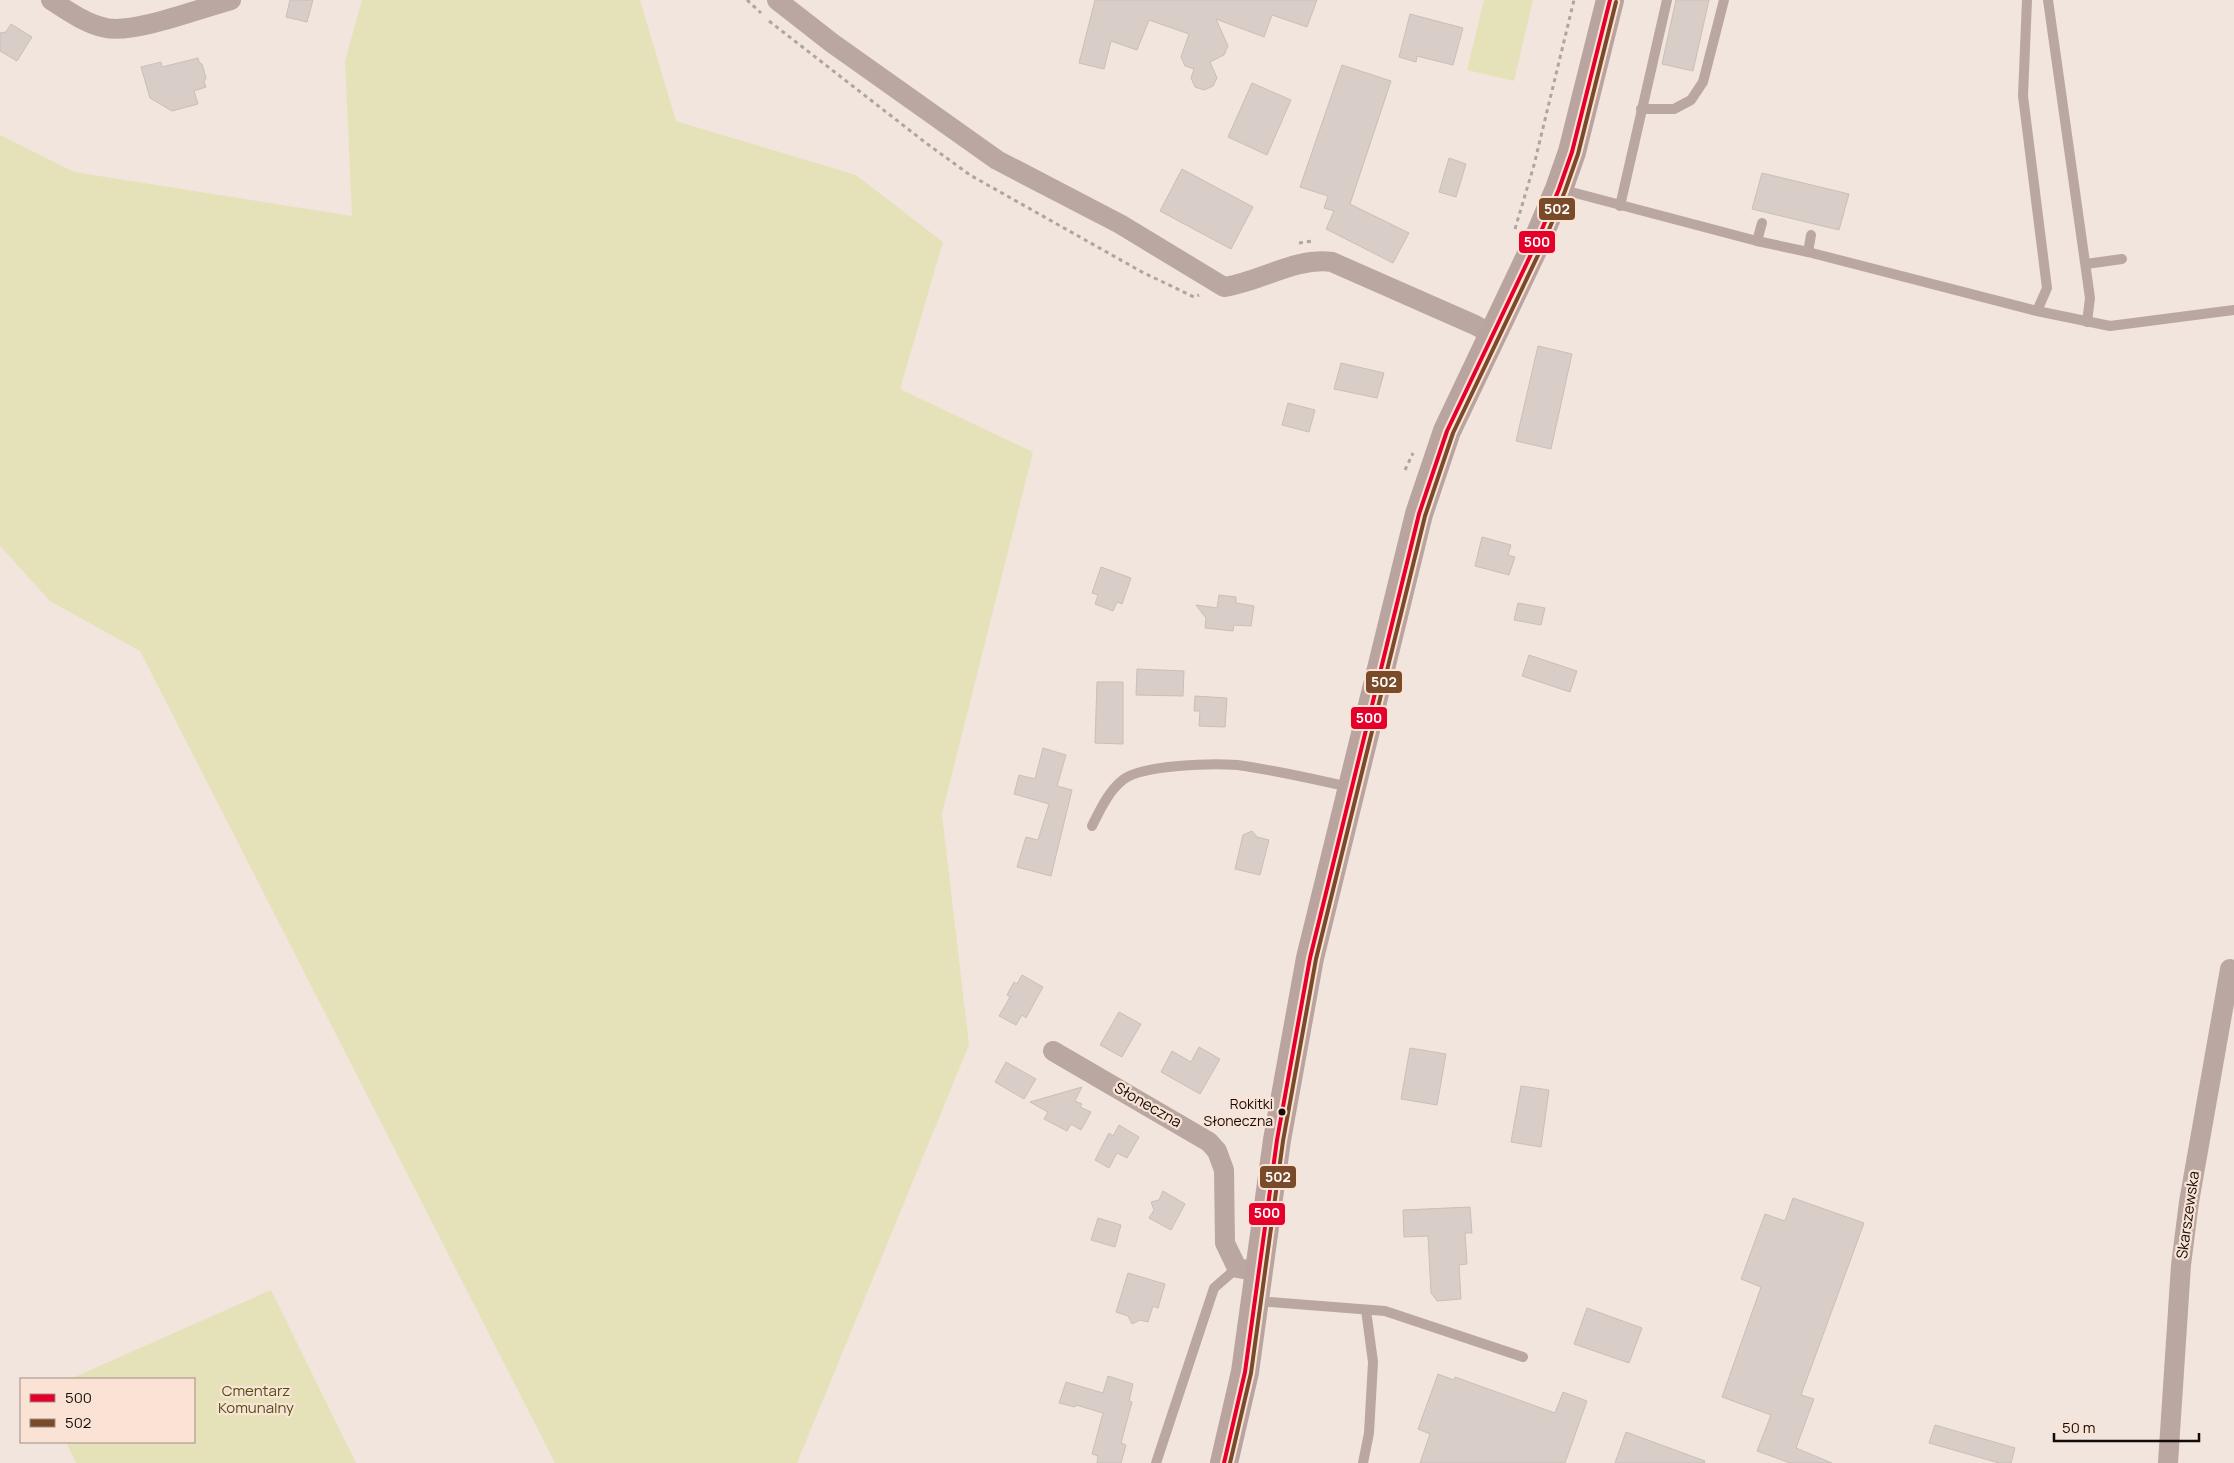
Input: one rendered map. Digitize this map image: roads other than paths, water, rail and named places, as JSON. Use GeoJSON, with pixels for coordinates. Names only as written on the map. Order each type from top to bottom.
{"type":"FeatureCollection","features":[{"type":"Feature","properties":{"kind":"street"},"geometry":{"type":"LineString","coordinates":[[51,0],[90,22],[115,29],[137,27],[231,0]]}},
{"type":"Feature","properties":{"kind":"street"},"geometry":{"type":"LineString","coordinates":[[777,0],[832,43],[998,160],[1120,224],[1224,287],[1321,260],[1332,262],[1475,325],[1493,335]]}},
{"type":"Feature","properties":{"kind":"street"},"geometry":{"type":"LineString","coordinates":[[1224,1463],[1245,1372],[1256,1301],[1248,1270],[1277,1140],[1303,990],[1350,786],[1399,590],[1429,480],[1447,431],[1534,248],[1559,189],[1572,152],[1610,0]]}},
{"type":"Feature","properties":{"kind":"street","name":"Skarszewska"},"geometry":{"type":"LineString","coordinates":[[2168,1463],[2181,1265],[2189,1202],[2230,969]]}},
{"type":"Feature","properties":{"kind":"street","name":"Słoneczna"},"geometry":{"type":"LineString","coordinates":[[1053,1052],[1200,1136],[1217,1150],[1224,1170],[1225,1243],[1248,1270]]}},
{"type":"Feature","properties":{"kind":"lane"},"geometry":{"type":"LineString","coordinates":[[1620,206],[1667,0]]}},
{"type":"Feature","properties":{"kind":"lane"},"geometry":{"type":"LineString","coordinates":[[1641,109],[1674,109],[1691,100],[1703,82],[1724,0]]}},
{"type":"Feature","properties":{"kind":"lane"},"geometry":{"type":"LineString","coordinates":[[2027,0],[2023,96],[2047,288],[2037,311]]}},
{"type":"Feature","properties":{"kind":"lane"},"geometry":{"type":"LineString","coordinates":[[2048,0],[2086,264],[2090,298],[2087,322]]}},
{"type":"Feature","properties":{"kind":"lane"},"geometry":{"type":"LineString","coordinates":[[1559,189],[1757,241],[2087,322],[2119,326],[2234,310]]}},
{"type":"Feature","properties":{"kind":"lane"},"geometry":{"type":"LineString","coordinates":[[1757,241],[1762,223]]}},
{"type":"Feature","properties":{"kind":"lane"},"geometry":{"type":"LineString","coordinates":[[1808,252],[1811,235]]}},
{"type":"Feature","properties":{"kind":"lane"},"geometry":{"type":"LineString","coordinates":[[2086,264],[2122,259]]}},
{"type":"Feature","properties":{"kind":"lane"},"geometry":{"type":"LineString","coordinates":[[1092,826],[1101,806],[1124,779],[1140,771],[1163,766],[1236,765],[1350,786]]}},
{"type":"Feature","properties":{"kind":"lane"},"geometry":{"type":"LineString","coordinates":[[1156,1463],[1214,1288],[1248,1270]]}},
{"type":"Feature","properties":{"kind":"lane"},"geometry":{"type":"LineString","coordinates":[[1256,1301],[1385,1311],[1523,1357]]}},
{"type":"Feature","properties":{"kind":"lane"},"geometry":{"type":"LineString","coordinates":[[1363,1463],[1369,1433],[1372,1370],[1366,1310]]}},
{"type":"Feature","properties":{"kind":"place","name":"Rokitki Słoneczna"},"geometry":{"type":"Point","coordinates":[1282,1112]}},
{"type":"Feature","properties":{"kind":"park label","name":"Cmentarz Komunalny"},"geometry":{"type":"Point","coordinates":[256,1400]}}]}
